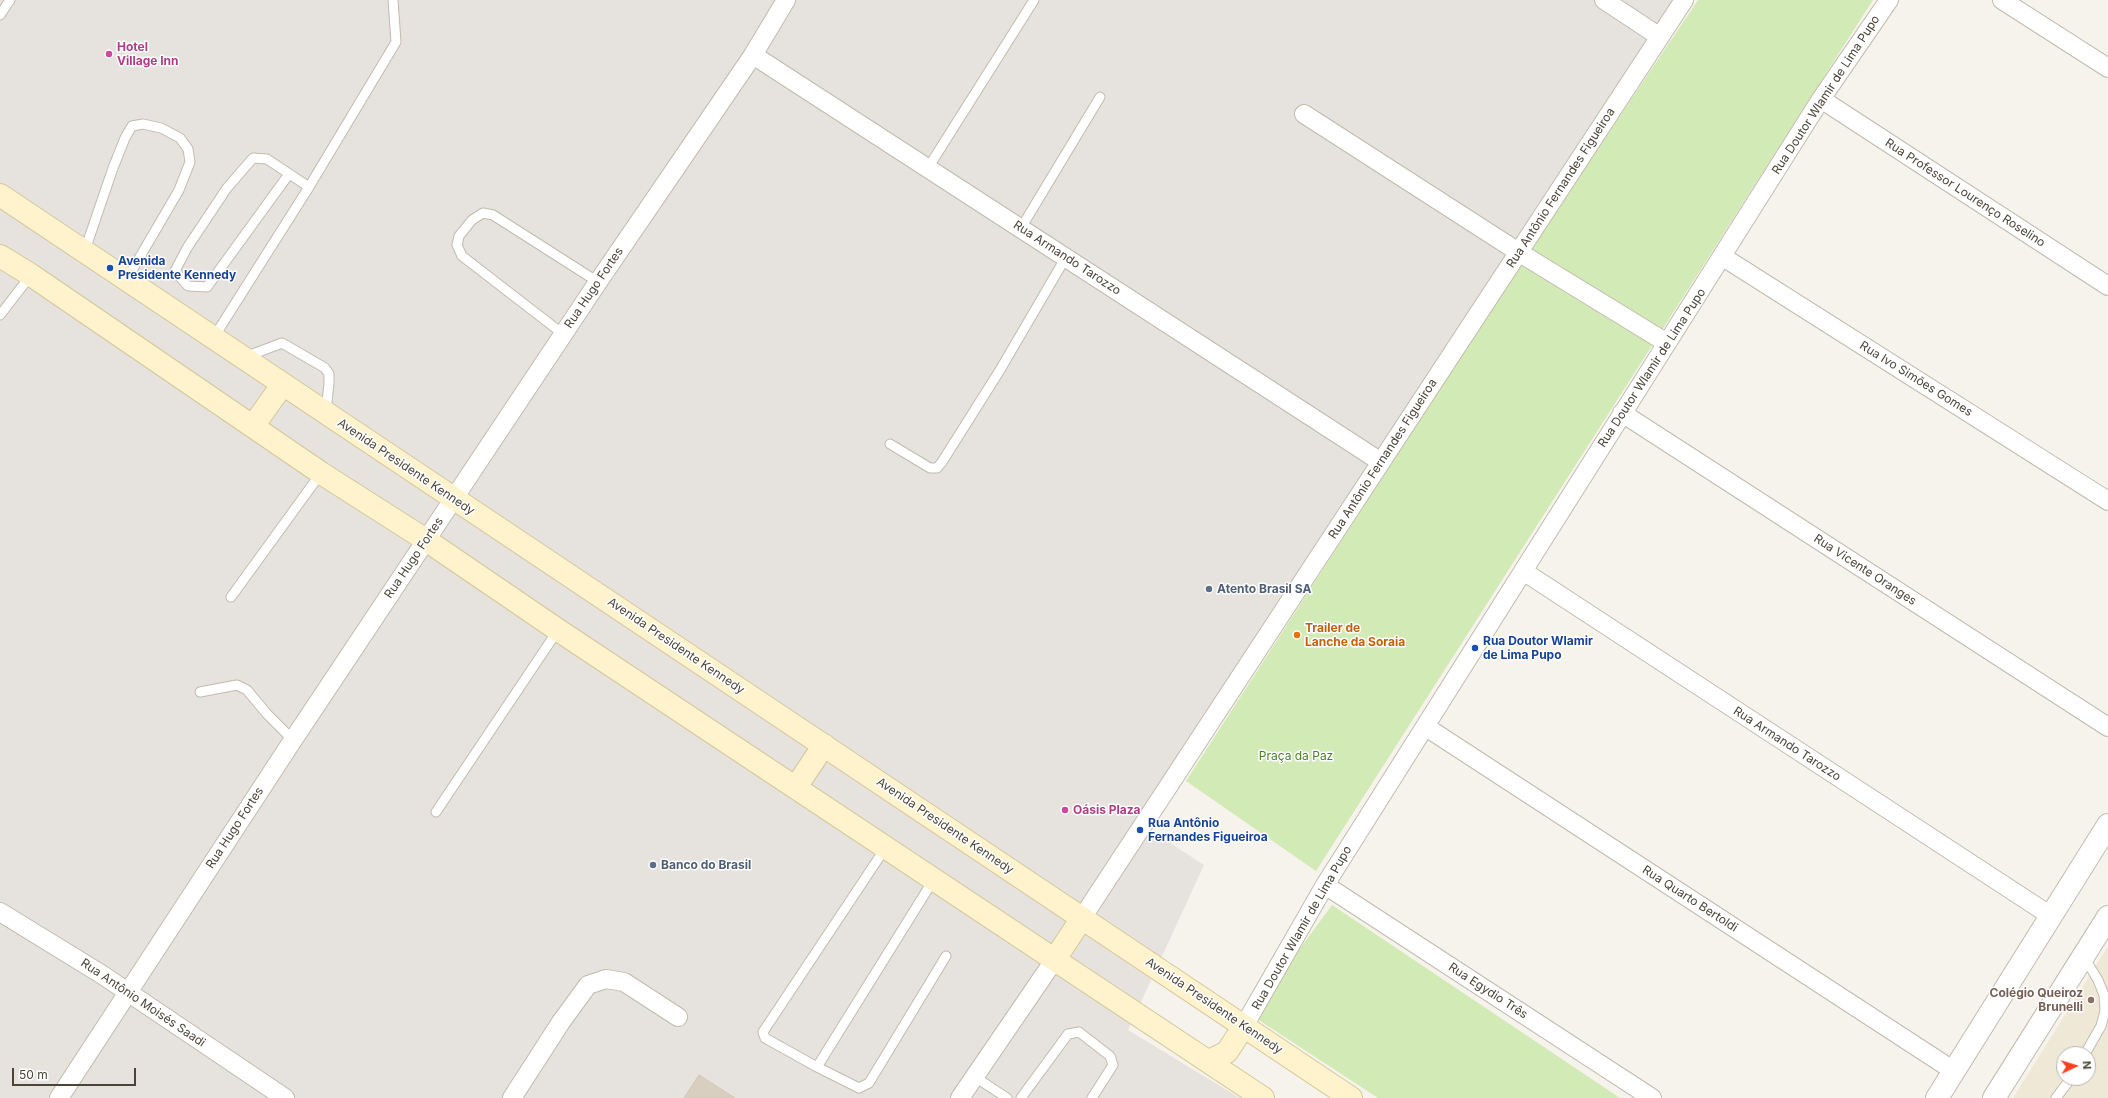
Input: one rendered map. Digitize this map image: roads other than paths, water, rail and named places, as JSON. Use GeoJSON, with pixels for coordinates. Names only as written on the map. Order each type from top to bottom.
{"type":"FeatureCollection","features":[{"type":"Feature","properties":{"kind":"main road","name":"Avenida Presidente Kennedy"},"geometry":{"type":"LineString","coordinates":[[0,196],[85,250],[214,338],[1351,1098]]}},
{"type":"Feature","properties":{"kind":"main road"},"geometry":{"type":"LineString","coordinates":[[0,256],[31,275],[321,472],[426,540],[558,630],[1263,1098]]}},
{"type":"Feature","properties":{"kind":"main road"},"geometry":{"type":"LineString","coordinates":[[253,426],[283,384]]}},
{"type":"Feature","properties":{"kind":"main road"},"geometry":{"type":"LineString","coordinates":[[796,787],[824,745]]}},
{"type":"Feature","properties":{"kind":"main road"},"geometry":{"type":"LineString","coordinates":[[1055,959],[1082,918]]}},
{"type":"Feature","properties":{"kind":"main road"},"geometry":{"type":"LineString","coordinates":[[1209,1061],[1227,1052],[1244,1026]]}},
{"type":"Feature","properties":{"kind":"street","name":"Rua Hugo Fortes"},"geometry":{"type":"LineString","coordinates":[[59,1098],[293,740],[563,334],[753,55],[786,0]]}},
{"type":"Feature","properties":{"kind":"street"},"geometry":{"type":"LineString","coordinates":[[1604,0],[1660,37]]}},
{"type":"Feature","properties":{"kind":"street","name":"Rua Antônio Fernandes Figueiroa"},"geometry":{"type":"LineString","coordinates":[[1082,918],[1520,253],[1684,0]]}},
{"type":"Feature","properties":{"kind":"street","name":"Rua Doutor Wlamir de Lima Pupo"},"geometry":{"type":"LineString","coordinates":[[1244,1026],[1325,885],[1426,727],[1522,571],[1723,257],[1821,99],[1889,0]]}},
{"type":"Feature","properties":{"kind":"street"},"geometry":{"type":"LineString","coordinates":[[2002,0],[2108,68]]}},
{"type":"Feature","properties":{"kind":"street","name":"Rua Armando Tarozzo"},"geometry":{"type":"LineString","coordinates":[[753,55],[1381,462]]}},
{"type":"Feature","properties":{"kind":"street","name":"Rua Professor Lourenço Roselino"},"geometry":{"type":"LineString","coordinates":[[1821,99],[2108,286]]}},
{"type":"Feature","properties":{"kind":"street"},"geometry":{"type":"LineString","coordinates":[[1304,114],[1520,253],[1667,343]]}},
{"type":"Feature","properties":{"kind":"street","name":"Rua Ivo Simões Gomes"},"geometry":{"type":"LineString","coordinates":[[1723,257],[2108,501]]}},
{"type":"Feature","properties":{"kind":"street","name":"Rua Vicente Oranges"},"geometry":{"type":"LineString","coordinates":[[1622,413],[2108,727]]}},
{"type":"Feature","properties":{"kind":"street","name":"Rua Armando Tarozzo"},"geometry":{"type":"LineString","coordinates":[[1522,571],[2051,916]]}},
{"type":"Feature","properties":{"kind":"street","name":"Rua Quarto Bertoldi"},"geometry":{"type":"LineString","coordinates":[[1426,727],[1954,1071]]}},
{"type":"Feature","properties":{"kind":"street"},"geometry":{"type":"LineString","coordinates":[[1937,1098],[2051,916],[2105,836]]}},
{"type":"Feature","properties":{"kind":"street","name":"Rua Egydio Três"},"geometry":{"type":"LineString","coordinates":[[1325,885],[1652,1098]]}},
{"type":"Feature","properties":{"kind":"street","name":"Rua Antônio Moisés Saadi"},"geometry":{"type":"LineString","coordinates":[[0,912],[101,974],[285,1098]]}},
{"type":"Feature","properties":{"kind":"street"},"geometry":{"type":"LineString","coordinates":[[1994,1098],[2108,917]]}},
{"type":"Feature","properties":{"kind":"street"},"geometry":{"type":"LineString","coordinates":[[960,1098],[1055,959]]}},
{"type":"Feature","properties":{"kind":"street"},"geometry":{"type":"LineString","coordinates":[[512,1098],[560,1022],[588,985],[606,979],[624,982],[678,1017]]}},
{"type":"Feature","properties":{"kind":"lane"},"geometry":{"type":"LineString","coordinates":[[1,10],[10,0]]}},
{"type":"Feature","properties":{"kind":"lane"},"geometry":{"type":"LineString","coordinates":[[214,338],[309,187],[396,42],[394,0]]}},
{"type":"Feature","properties":{"kind":"lane"},"geometry":{"type":"LineString","coordinates":[[928,168],[1034,0]]}},
{"type":"Feature","properties":{"kind":"lane"},"geometry":{"type":"LineString","coordinates":[[1021,228],[1100,98]]}},
{"type":"Feature","properties":{"kind":"lane"},"geometry":{"type":"LineString","coordinates":[[85,250],[113,168],[125,138],[132,126],[143,124],[161,128],[180,138],[188,150],[190,162],[179,190],[167,208],[127,279]]}},
{"type":"Feature","properties":{"kind":"lane"},"geometry":{"type":"LineString","coordinates":[[289,174],[207,287],[188,286],[175,271],[181,259],[227,188],[253,158],[267,159],[309,187]]}},
{"type":"Feature","properties":{"kind":"lane"},"geometry":{"type":"LineString","coordinates":[[563,334],[462,256],[457,245],[460,236],[472,220],[483,214],[493,215],[598,282]]}},
{"type":"Feature","properties":{"kind":"lane"},"geometry":{"type":"LineString","coordinates":[[890,444],[930,468],[936,468],[942,462],[1000,370],[1066,257]]}},
{"type":"Feature","properties":{"kind":"lane"},"geometry":{"type":"LineString","coordinates":[[0,315],[31,275]]}},
{"type":"Feature","properties":{"kind":"lane"},"geometry":{"type":"LineString","coordinates":[[243,357],[282,343],[325,368],[329,374],[326,413]]}},
{"type":"Feature","properties":{"kind":"lane"},"geometry":{"type":"LineString","coordinates":[[231,597],[321,472]]}},
{"type":"Feature","properties":{"kind":"lane"},"geometry":{"type":"LineString","coordinates":[[436,812],[558,630]]}},
{"type":"Feature","properties":{"kind":"lane"},"geometry":{"type":"LineString","coordinates":[[200,692],[237,685],[247,690],[267,714],[293,740]]}},
{"type":"Feature","properties":{"kind":"lane"},"geometry":{"type":"LineString","coordinates":[[886,847],[763,1032],[766,1038],[817,1067],[859,1088],[869,1083],[946,956]]}},
{"type":"Feature","properties":{"kind":"lane"},"geometry":{"type":"LineString","coordinates":[[817,1067],[934,879]]}},
{"type":"Feature","properties":{"kind":"lane"},"geometry":{"type":"LineString","coordinates":[[2083,956],[2098,980],[2104,995],[2105,1011],[2101,1026],[2090,1046]]}},
{"type":"Feature","properties":{"kind":"lane"},"geometry":{"type":"LineString","coordinates":[[1021,1098],[1068,1034],[1079,1032],[1110,1056],[1113,1065],[1092,1098]]}},
{"type":"Feature","properties":{"kind":"lane"},"geometry":{"type":"LineString","coordinates":[[975,1077],[1007,1098]]}},
{"type":"Feature","properties":{"kind":"lane"},"geometry":{"type":"LineString","coordinates":[[2056,1098],[2065,1086]]}},
{"type":"Feature","properties":{"kind":"place","name":"Hotel Village Inn"},"geometry":{"type":"Point","coordinates":[109,54]}},
{"type":"Feature","properties":{"kind":"place","name":"Avenida Presidente Kennedy"},"geometry":{"type":"Point","coordinates":[110,268]}},
{"type":"Feature","properties":{"kind":"place","name":"Atento Brasil SA"},"geometry":{"type":"Point","coordinates":[1209,589]}},
{"type":"Feature","properties":{"kind":"place","name":"Trailer de Lanche da Soraia"},"geometry":{"type":"Point","coordinates":[1297,635]}},
{"type":"Feature","properties":{"kind":"place","name":"Rua Doutor Wlamir de Lima Pupo"},"geometry":{"type":"Point","coordinates":[1475,648]}},
{"type":"Feature","properties":{"kind":"place","name":"Oásis Plaza"},"geometry":{"type":"Point","coordinates":[1065,810]}},
{"type":"Feature","properties":{"kind":"place","name":"Rua Antônio Fernandes Figueiroa"},"geometry":{"type":"Point","coordinates":[1140,830]}},
{"type":"Feature","properties":{"kind":"place","name":"Banco do Brasil"},"geometry":{"type":"Point","coordinates":[653,865]}},
{"type":"Feature","properties":{"kind":"place","name":"Colégio Queiroz Brunelli"},"geometry":{"type":"Point","coordinates":[2091,1000]}},
{"type":"Feature","properties":{"kind":"park label","name":"Praça da Paz"},"geometry":{"type":"Point","coordinates":[1296,756]}}]}
